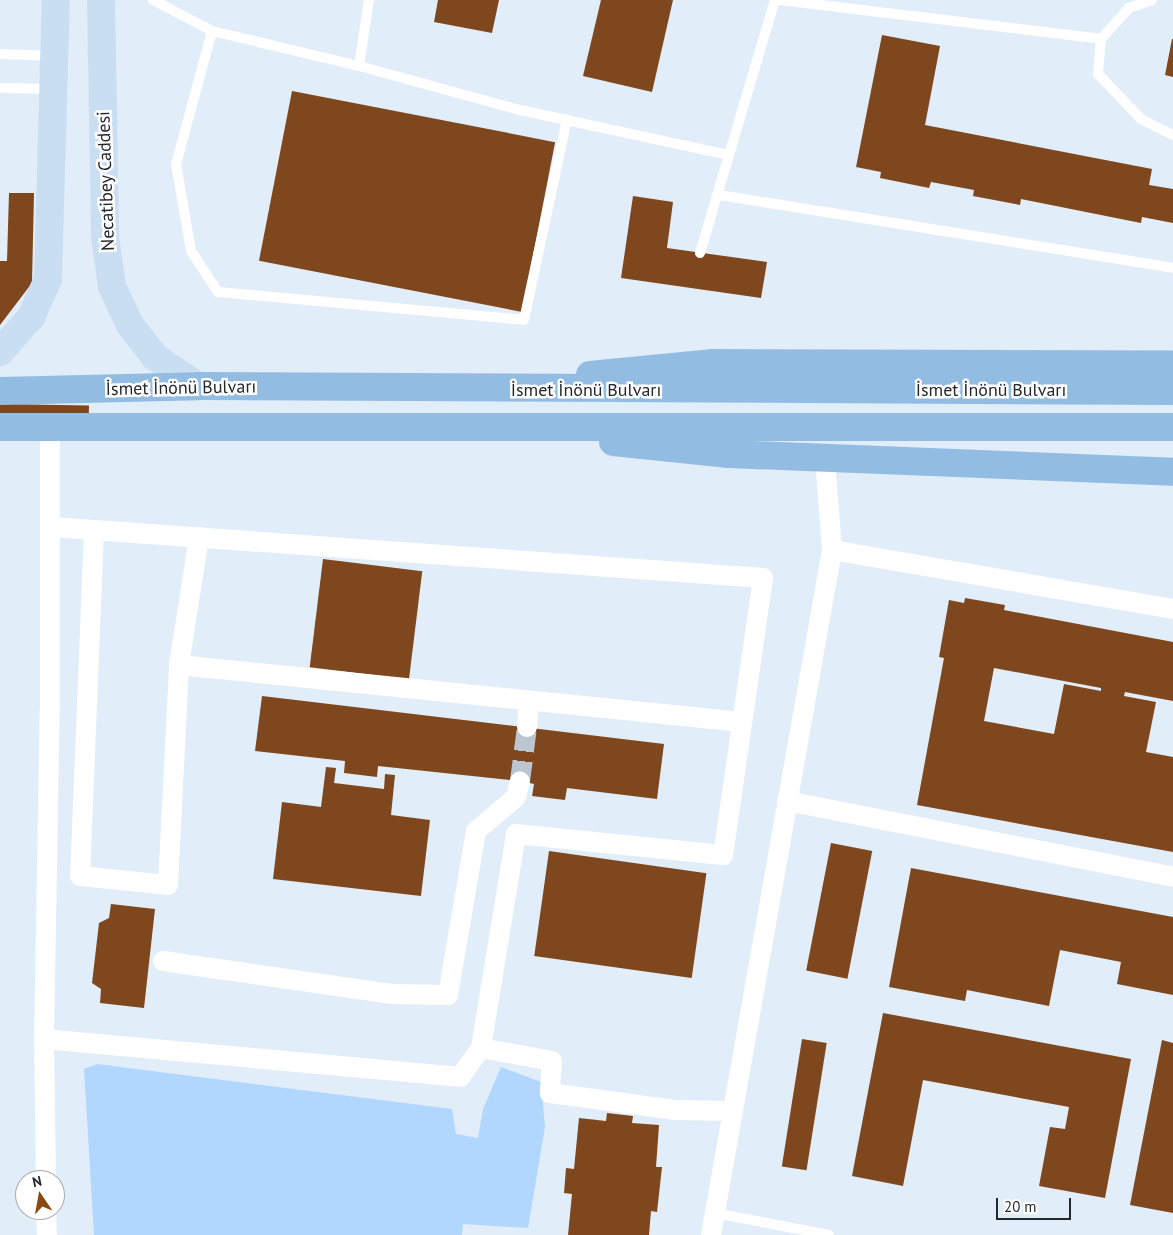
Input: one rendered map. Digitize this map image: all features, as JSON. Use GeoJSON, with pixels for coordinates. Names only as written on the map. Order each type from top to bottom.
{"type":"FeatureCollection","features":[{"type":"Feature","properties":{"kind":"main road"},"geometry":{"type":"LineString","coordinates":[[0,352],[31,317],[48,279],[56,0]]}},
{"type":"Feature","properties":{"kind":"main road","name":"Necatibey Caddesi"},"geometry":{"type":"LineString","coordinates":[[102,0],[105,237],[112,286],[130,326],[155,357],[198,386]]}},
{"type":"Feature","properties":{"kind":"main road"},"geometry":{"type":"LineString","coordinates":[[487,389],[663,366],[713,362],[1173,365]]}},
{"type":"Feature","properties":{"kind":"main road","name":"İsmet İnönü Bulvarı"},"geometry":{"type":"LineString","coordinates":[[0,391],[198,386],[487,389],[1173,391]]}},
{"type":"Feature","properties":{"kind":"main road","name":"İsmet İnönü Bulvarı"},"geometry":{"type":"LineString","coordinates":[[0,427],[1173,426]]}},
{"type":"Feature","properties":{"kind":"main road"},"geometry":{"type":"LineString","coordinates":[[485,427],[729,454],[1173,472]]}},
{"type":"Feature","properties":{"kind":"street"},"geometry":{"type":"LineString","coordinates":[[46,1170],[44,1039],[52,526],[50,428]]}},
{"type":"Feature","properties":{"kind":"street"},"geometry":{"type":"LineString","coordinates":[[711,1235],[832,550],[825,458]]}},
{"type":"Feature","properties":{"kind":"street"},"geometry":{"type":"LineString","coordinates":[[44,1039],[460,1078],[481,1048],[516,834],[723,854],[763,578],[52,526]]}},
{"type":"Feature","properties":{"kind":"street"},"geometry":{"type":"LineString","coordinates":[[94,530],[80,876],[168,885],[179,665],[199,537]]}},
{"type":"Feature","properties":{"kind":"street"},"geometry":{"type":"LineString","coordinates":[[832,550],[1173,609]]}},
{"type":"Feature","properties":{"kind":"street"},"geometry":{"type":"LineString","coordinates":[[179,665],[742,722]]}},
{"type":"Feature","properties":{"kind":"street"},"geometry":{"type":"LineString","coordinates":[[527,727],[529,701]]}},
{"type":"Feature","properties":{"kind":"street"},"geometry":{"type":"LineString","coordinates":[[162,961],[393,994],[448,995],[476,831],[516,797],[520,781]]}},
{"type":"Feature","properties":{"kind":"street"},"geometry":{"type":"LineString","coordinates":[[787,802],[1173,877]]}},
{"type":"Feature","properties":{"kind":"street"},"geometry":{"type":"LineString","coordinates":[[481,1048],[552,1061],[550,1093],[675,1110],[733,1112]]}},
{"type":"Feature","properties":{"kind":"street"},"geometry":{"type":"LineString","coordinates":[[46,1220],[47,1235]]}},
{"type":"Feature","properties":{"kind":"lane"},"geometry":{"type":"LineString","coordinates":[[153,0],[212,32],[359,66],[567,120],[729,155]]}},
{"type":"Feature","properties":{"kind":"lane"},"geometry":{"type":"LineString","coordinates":[[359,66],[369,0]]}},
{"type":"Feature","properties":{"kind":"lane"},"geometry":{"type":"LineString","coordinates":[[700,253],[719,195],[775,0]]}},
{"type":"Feature","properties":{"kind":"lane"},"geometry":{"type":"LineString","coordinates":[[780,0],[1100,39]]}},
{"type":"Feature","properties":{"kind":"lane"},"geometry":{"type":"LineString","coordinates":[[1152,0],[1129,8],[1100,39],[1098,74],[1141,119],[1173,135]]}},
{"type":"Feature","properties":{"kind":"lane"},"geometry":{"type":"LineString","coordinates":[[212,32],[176,164],[191,251],[218,292],[524,320],[567,120]]}},
{"type":"Feature","properties":{"kind":"lane"},"geometry":{"type":"LineString","coordinates":[[0,54],[55,56]]}},
{"type":"Feature","properties":{"kind":"lane"},"geometry":{"type":"LineString","coordinates":[[0,88],[53,90]]}},
{"type":"Feature","properties":{"kind":"lane"},"geometry":{"type":"LineString","coordinates":[[719,195],[1173,268]]}},
{"type":"Feature","properties":{"kind":"lane"},"geometry":{"type":"LineString","coordinates":[[715,1214],[830,1235]]}},
{"type":"Feature","properties":{"kind":"shaded area"},"geometry":{"type":"Polygon","coordinates":[[[97,1064],[452,1109],[456,1134],[478,1138],[483,1109],[501,1067],[541,1082],[545,1127],[528,1228],[463,1224],[462,1235],[94,1235],[84,1069],[97,1064]]]}},
{"type":"Feature","properties":{"kind":"building"},"geometry":{"type":"Polygon","coordinates":[[[438,0],[499,0],[492,33],[434,22],[438,0]]]}},
{"type":"Feature","properties":{"kind":"building"},"geometry":{"type":"Polygon","coordinates":[[[601,0],[673,0],[652,92],[583,76],[601,0]]]}},
{"type":"Feature","properties":{"kind":"building"},"geometry":{"type":"Polygon","coordinates":[[[882,35],[940,46],[925,125],[1152,169],[1149,185],[1173,189],[1173,223],[1142,217],[1141,223],[1021,199],[1020,205],[973,196],[974,190],[931,182],[929,188],[880,178],[881,172],[856,167],[882,35]]]}},
{"type":"Feature","properties":{"kind":"building"},"geometry":{"type":"Polygon","coordinates":[[[1173,39],[1173,77],[1165,75],[1173,39]]]}},
{"type":"Feature","properties":{"kind":"building"},"geometry":{"type":"Polygon","coordinates":[[[292,91],[555,142],[522,312],[259,261],[292,91]]]}},
{"type":"Feature","properties":{"kind":"building"},"geometry":{"type":"Polygon","coordinates":[[[9,193],[34,193],[32,283],[0,325],[0,261],[7,261],[9,193]]]}},
{"type":"Feature","properties":{"kind":"building"},"geometry":{"type":"Polygon","coordinates":[[[633,196],[673,202],[667,248],[767,262],[761,298],[621,278],[633,196]]]}},
{"type":"Feature","properties":{"kind":"building"},"geometry":{"type":"Polygon","coordinates":[[[0,404],[89,406],[89,431],[0,429],[0,404]]]}},
{"type":"Feature","properties":{"kind":"building"},"geometry":{"type":"Polygon","coordinates":[[[323,559],[422,571],[409,679],[310,667],[323,559]]]}},
{"type":"Feature","properties":{"kind":"building"},"geometry":{"type":"Polygon","coordinates":[[[965,598],[1005,605],[1004,610],[1173,642],[1173,701],[1125,692],[1124,696],[1156,702],[1146,752],[1173,757],[1173,852],[917,805],[944,658],[939,657],[949,600],[964,603],[965,598]],[[994,668],[984,721],[1054,734],[1064,684],[1101,691],[1101,688],[994,668]]]}},
{"type":"Feature","properties":{"kind":"building"},"geometry":{"type":"Polygon","coordinates":[[[262,696],[664,744],[657,799],[567,788],[565,800],[532,796],[534,784],[520,781],[378,766],[377,777],[344,773],[345,761],[255,751],[262,696]]]}},
{"type":"Feature","properties":{"kind":"building"},"geometry":{"type":"Polygon","coordinates":[[[326,767],[336,768],[334,783],[384,789],[385,774],[395,775],[391,815],[430,820],[421,896],[273,879],[282,802],[321,807],[326,767]]]}},
{"type":"Feature","properties":{"kind":"building"},"geometry":{"type":"Polygon","coordinates":[[[831,843],[872,851],[847,979],[806,971],[831,843]]]}},
{"type":"Feature","properties":{"kind":"building"},"geometry":{"type":"Polygon","coordinates":[[[549,851],[706,873],[692,978],[534,956],[549,851]]]}},
{"type":"Feature","properties":{"kind":"building"},"geometry":{"type":"Polygon","coordinates":[[[911,868],[1173,917],[1173,995],[1117,984],[1121,962],[1060,950],[1049,1006],[967,990],[965,1001],[889,987],[911,868]]]}},
{"type":"Feature","properties":{"kind":"building"},"geometry":{"type":"Polygon","coordinates":[[[111,904],[155,909],[144,1008],[100,1003],[101,989],[92,983],[99,923],[109,918],[111,904]]]}},
{"type":"Feature","properties":{"kind":"building"},"geometry":{"type":"Polygon","coordinates":[[[883,1013],[1131,1059],[1105,1198],[1039,1186],[1050,1127],[1065,1129],[1069,1107],[923,1080],[903,1186],[852,1176],[883,1013]]]}},
{"type":"Feature","properties":{"kind":"building"},"geometry":{"type":"Polygon","coordinates":[[[802,1039],[827,1043],[807,1170],[782,1166],[802,1039]]]}},
{"type":"Feature","properties":{"kind":"building"},"geometry":{"type":"Polygon","coordinates":[[[1162,1040],[1173,1043],[1173,1213],[1130,1205],[1162,1040]]]}},
{"type":"Feature","properties":{"kind":"building"},"geometry":{"type":"Polygon","coordinates":[[[607,1113],[633,1116],[632,1123],[659,1125],[656,1167],[662,1167],[657,1212],[651,1211],[649,1235],[568,1235],[572,1194],[564,1193],[566,1168],[574,1169],[579,1118],[606,1121],[607,1113]]]}},
{"type":"Feature","properties":{"kind":"tunnel"},"geometry":{"type":"LineString","coordinates":[[520,781],[527,727]]}}]}
